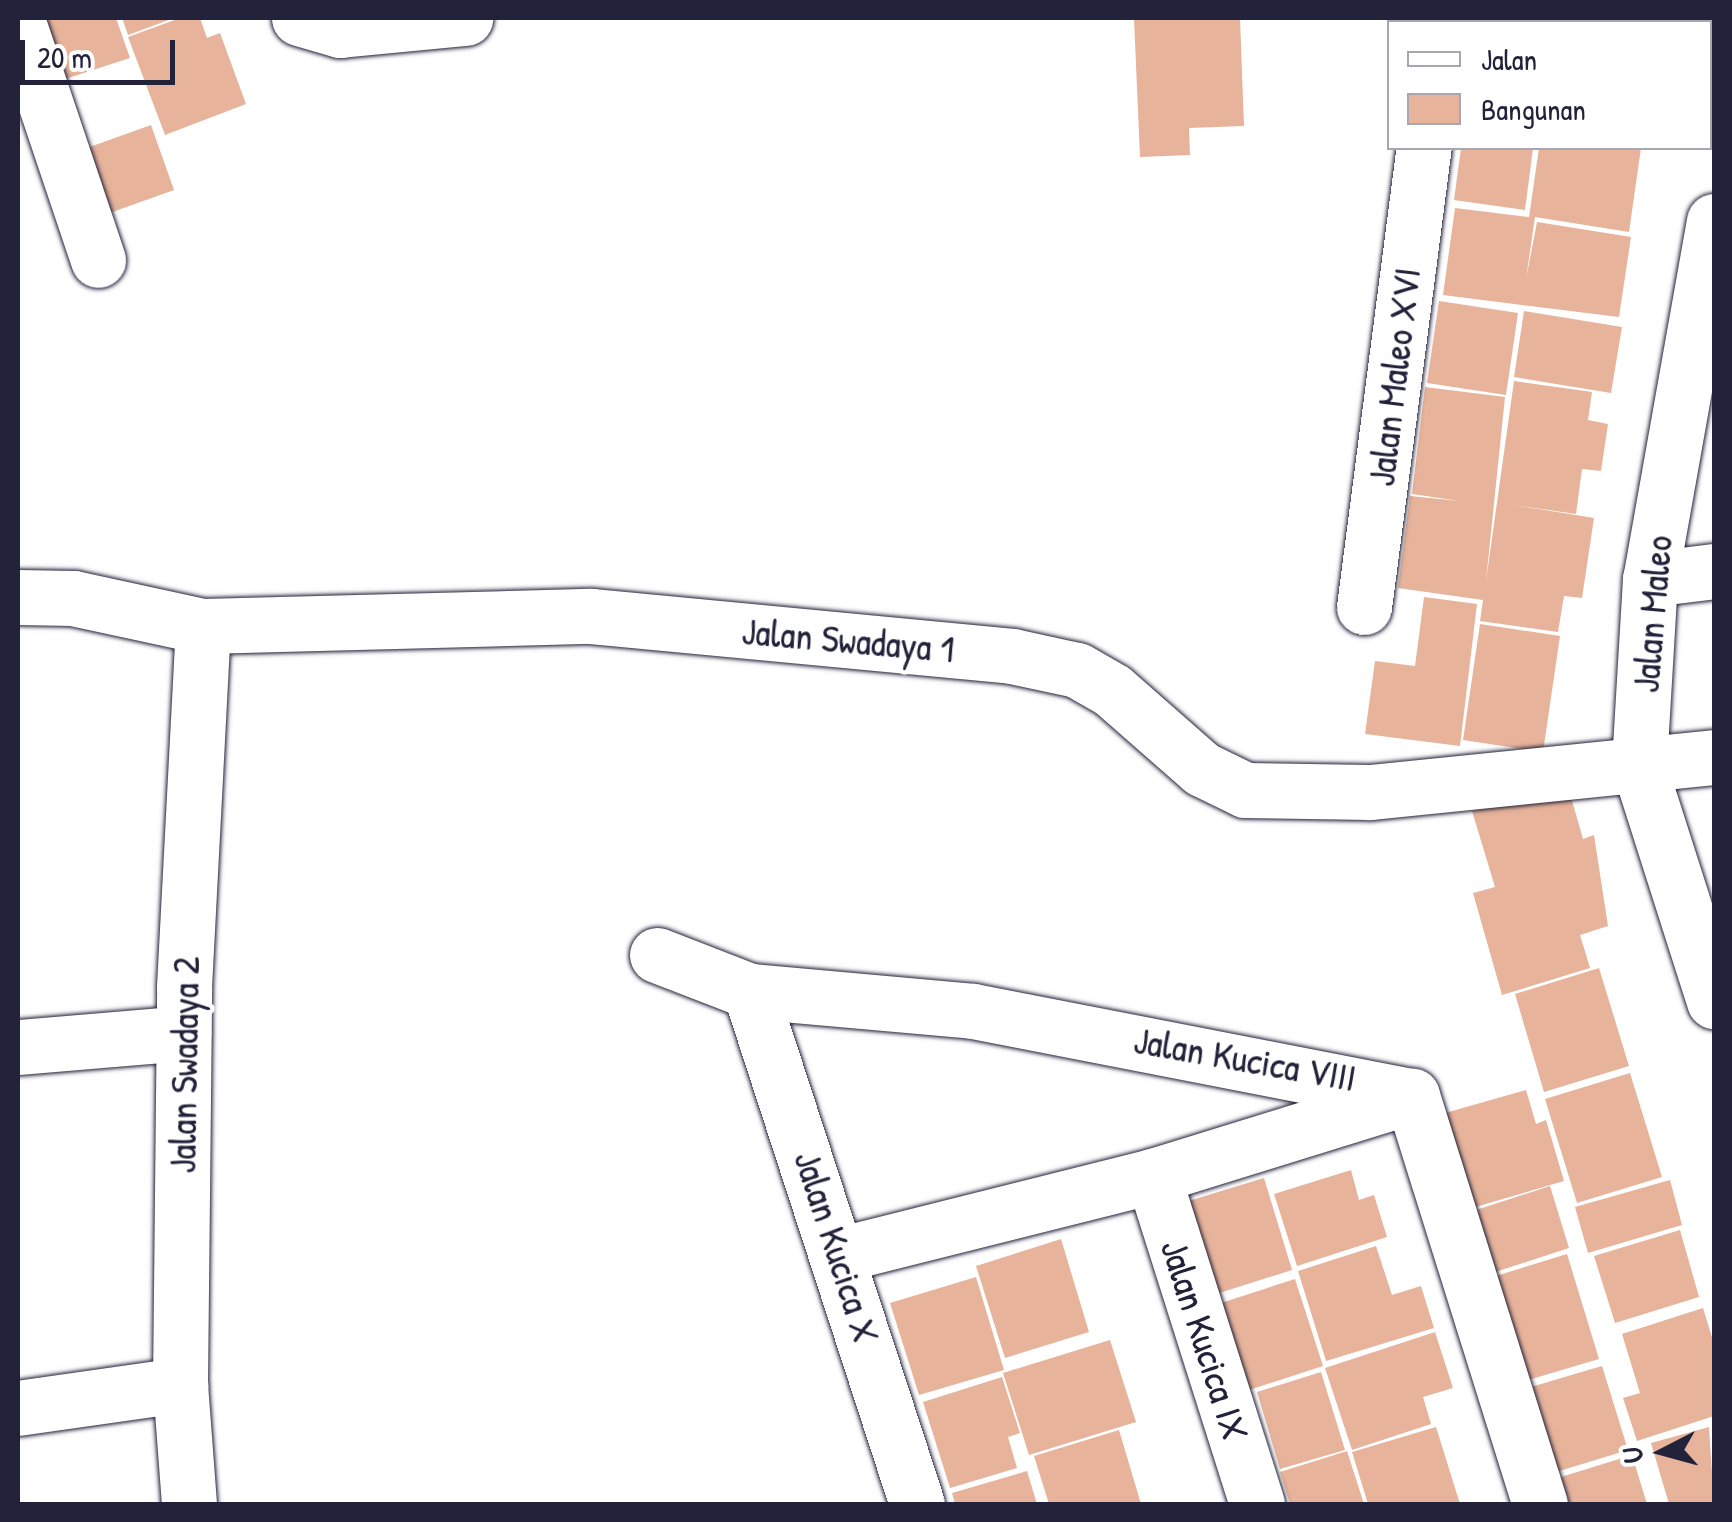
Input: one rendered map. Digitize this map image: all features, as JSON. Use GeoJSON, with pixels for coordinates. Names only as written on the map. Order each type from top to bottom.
{"type":"FeatureCollection","features":[{"type":"Feature","properties":{"kind":"street"},"geometry":{"type":"LineString","coordinates":[[300,18],[340,30],[465,18]]}},
{"type":"Feature","properties":{"kind":"street"},"geometry":{"type":"LineString","coordinates":[[18,22],[98,260]]}},
{"type":"Feature","properties":{"kind":"street","name":"Jalan Maleo XVI"},"geometry":{"type":"LineString","coordinates":[[1364,607],[1424,150]]}},
{"type":"Feature","properties":{"kind":"street","name":"Jalan Maleo"},"geometry":{"type":"LineString","coordinates":[[1714,220],[1650,579],[1640,766],[1714,1001]]}},
{"type":"Feature","properties":{"kind":"street"},"geometry":{"type":"LineString","coordinates":[[1650,579],[1714,571]]}},
{"type":"Feature","properties":{"kind":"street","name":"Jalan Swadaya 1"},"geometry":{"type":"LineString","coordinates":[[18,597],[73,598],[203,626],[592,616],[1012,656],[1078,670],[1112,690],[1202,769],[1245,790],[1370,792],[1714,757]]}},
{"type":"Feature","properties":{"kind":"street","name":"Jalan Swadaya 2"},"geometry":{"type":"LineString","coordinates":[[189,1504],[180,1385],[184,1033],[203,626]]}},
{"type":"Feature","properties":{"kind":"street","name":"Jalan Kucica VIII"},"geometry":{"type":"LineString","coordinates":[[657,955],[750,991],[973,1011],[1412,1096]]}},
{"type":"Feature","properties":{"kind":"street","name":"Jalan Kucica X"},"geometry":{"type":"LineString","coordinates":[[750,991],[842,1254],[916,1504]]}},
{"type":"Feature","properties":{"kind":"street"},"geometry":{"type":"LineString","coordinates":[[18,1046],[184,1033]]}},
{"type":"Feature","properties":{"kind":"street"},"geometry":{"type":"LineString","coordinates":[[842,1254],[1153,1176],[1412,1096],[1540,1504]]}},
{"type":"Feature","properties":{"kind":"street","name":"Jalan Kucica IX"},"geometry":{"type":"LineString","coordinates":[[1153,1176],[1258,1504]]}},
{"type":"Feature","properties":{"kind":"street"},"geometry":{"type":"LineString","coordinates":[[18,1408],[180,1385]]}},
{"type":"Feature","properties":{"kind":"building"},"geometry":{"type":"Polygon","coordinates":[[[40,18],[116,18],[130,58],[62,80],[40,18]]]}},
{"type":"Feature","properties":{"kind":"building"},"geometry":{"type":"Polygon","coordinates":[[[122,18],[174,18],[128,35],[122,18]]]}},
{"type":"Feature","properties":{"kind":"building"},"geometry":{"type":"Polygon","coordinates":[[[180,18],[200,18],[207,38],[220,33],[246,104],[165,135],[128,37],[180,18]]]}},
{"type":"Feature","properties":{"kind":"building"},"geometry":{"type":"Polygon","coordinates":[[[1240,18],[1244,126],[1189,128],[1190,155],[1140,157],[1134,19],[1240,18]]]}},
{"type":"Feature","properties":{"kind":"building"},"geometry":{"type":"Polygon","coordinates":[[[1461,18],[1543,18],[1502,20],[1461,18]]]}},
{"type":"Feature","properties":{"kind":"building"},"geometry":{"type":"Polygon","coordinates":[[[1563,18],[1643,18],[1602,20],[1563,18]]]}},
{"type":"Feature","properties":{"kind":"building"},"geometry":{"type":"Polygon","coordinates":[[[151,125],[174,190],[107,214],[84,149],[151,125]]]}},
{"type":"Feature","properties":{"kind":"building"},"geometry":{"type":"Polygon","coordinates":[[[1461,150],[1533,150],[1525,210],[1454,200],[1461,150]]]}},
{"type":"Feature","properties":{"kind":"building"},"geometry":{"type":"Polygon","coordinates":[[[1539,150],[1641,150],[1629,232],[1535,217],[1526,279],[1537,222],[1631,237],[1619,317],[1443,295],[1455,208],[1529,217],[1539,150]]]}},
{"type":"Feature","properties":{"kind":"building"},"geometry":{"type":"Polygon","coordinates":[[[1439,301],[1518,313],[1506,395],[1427,383],[1439,301]]]}},
{"type":"Feature","properties":{"kind":"building"},"geometry":{"type":"Polygon","coordinates":[[[1524,311],[1622,327],[1611,393],[1514,377],[1524,311]]]}},
{"type":"Feature","properties":{"kind":"building"},"geometry":{"type":"Polygon","coordinates":[[[1514,381],[1592,392],[1588,420],[1608,424],[1601,471],[1582,469],[1576,514],[1514,505],[1594,518],[1582,598],[1564,596],[1558,632],[1480,621],[1483,600],[1398,588],[1410,496],[1460,501],[1412,494],[1425,387],[1505,397],[1486,581],[1514,381]]]}},
{"type":"Feature","properties":{"kind":"building"},"geometry":{"type":"Polygon","coordinates":[[[1424,597],[1477,604],[1460,746],[1365,734],[1375,661],[1415,666],[1424,597]]]}},
{"type":"Feature","properties":{"kind":"building"},"geometry":{"type":"Polygon","coordinates":[[[1480,624],[1560,636],[1543,752],[1463,740],[1480,624]]]}},
{"type":"Feature","properties":{"kind":"building"},"geometry":{"type":"Polygon","coordinates":[[[1567,783],[1583,839],[1594,835],[1608,926],[1580,935],[1590,968],[1502,995],[1473,893],[1495,887],[1472,811],[1567,783]]]}},
{"type":"Feature","properties":{"kind":"building"},"geometry":{"type":"Polygon","coordinates":[[[1599,968],[1629,1066],[1544,1092],[1515,994],[1599,968]]]}},
{"type":"Feature","properties":{"kind":"building"},"geometry":{"type":"Polygon","coordinates":[[[1630,1073],[1662,1177],[1577,1203],[1545,1099],[1630,1073]]]}},
{"type":"Feature","properties":{"kind":"building"},"geometry":{"type":"Polygon","coordinates":[[[1526,1090],[1536,1124],[1546,1120],[1564,1181],[1465,1210],[1438,1115],[1526,1090]]]}},
{"type":"Feature","properties":{"kind":"building"},"geometry":{"type":"Polygon","coordinates":[[[1351,1170],[1359,1200],[1374,1195],[1387,1237],[1297,1266],[1274,1194],[1351,1170]]]}},
{"type":"Feature","properties":{"kind":"building"},"geometry":{"type":"Polygon","coordinates":[[[1264,1178],[1292,1270],[1207,1297],[1179,1204],[1264,1178]]]}},
{"type":"Feature","properties":{"kind":"building"},"geometry":{"type":"Polygon","coordinates":[[[1670,1180],[1682,1225],[1588,1253],[1575,1207],[1670,1180]]]}},
{"type":"Feature","properties":{"kind":"building"},"geometry":{"type":"Polygon","coordinates":[[[1550,1186],[1569,1248],[1486,1275],[1467,1213],[1550,1186]]]}},
{"type":"Feature","properties":{"kind":"building"},"geometry":{"type":"Polygon","coordinates":[[[1680,1230],[1699,1297],[1615,1323],[1594,1256],[1680,1230]]]}},
{"type":"Feature","properties":{"kind":"building"},"geometry":{"type":"Polygon","coordinates":[[[1061,1239],[1089,1332],[1005,1358],[976,1266],[1061,1239]]]}},
{"type":"Feature","properties":{"kind":"building"},"geometry":{"type":"Polygon","coordinates":[[[1376,1246],[1392,1295],[1421,1286],[1434,1328],[1326,1361],[1298,1271],[1376,1246]]]}},
{"type":"Feature","properties":{"kind":"building"},"geometry":{"type":"Polygon","coordinates":[[[1567,1254],[1599,1359],[1515,1384],[1483,1280],[1567,1254]]]}},
{"type":"Feature","properties":{"kind":"building"},"geometry":{"type":"Polygon","coordinates":[[[976,1277],[1004,1370],[919,1395],[890,1303],[976,1277]]]}},
{"type":"Feature","properties":{"kind":"building"},"geometry":{"type":"Polygon","coordinates":[[[1295,1279],[1323,1366],[1249,1390],[1221,1303],[1295,1279]]]}},
{"type":"Feature","properties":{"kind":"building"},"geometry":{"type":"Polygon","coordinates":[[[1703,1308],[1714,1344],[1714,1416],[1637,1441],[1623,1398],[1640,1393],[1622,1334],[1703,1308]]]}},
{"type":"Feature","properties":{"kind":"building"},"geometry":{"type":"Polygon","coordinates":[[[1435,1332],[1453,1388],[1423,1397],[1431,1424],[1352,1450],[1325,1368],[1435,1332]]]}},
{"type":"Feature","properties":{"kind":"building"},"geometry":{"type":"Polygon","coordinates":[[[1110,1340],[1136,1422],[1029,1455],[1003,1373],[1110,1340]]]}},
{"type":"Feature","properties":{"kind":"building"},"geometry":{"type":"Polygon","coordinates":[[[1602,1366],[1628,1450],[1543,1476],[1517,1391],[1602,1366]]]}},
{"type":"Feature","properties":{"kind":"building"},"geometry":{"type":"Polygon","coordinates":[[[1321,1372],[1345,1450],[1280,1469],[1257,1392],[1321,1372]]]}},
{"type":"Feature","properties":{"kind":"building"},"geometry":{"type":"Polygon","coordinates":[[[1002,1377],[1020,1433],[1008,1437],[1017,1468],[950,1488],[923,1402],[1002,1377]]]}},
{"type":"Feature","properties":{"kind":"building"},"geometry":{"type":"Polygon","coordinates":[[[1436,1427],[1460,1504],[1368,1504],[1352,1452],[1436,1427]]]}},
{"type":"Feature","properties":{"kind":"building"},"geometry":{"type":"Polygon","coordinates":[[[1709,1427],[1714,1504],[1669,1504],[1651,1443],[1709,1427]]]}},
{"type":"Feature","properties":{"kind":"building"},"geometry":{"type":"Polygon","coordinates":[[[1119,1430],[1141,1504],[1049,1504],[1034,1456],[1119,1430]]]}},
{"type":"Feature","properties":{"kind":"building"},"geometry":{"type":"Polygon","coordinates":[[[1347,1451],[1364,1504],[1290,1504],[1280,1472],[1347,1451]]]}},
{"type":"Feature","properties":{"kind":"building"},"geometry":{"type":"Polygon","coordinates":[[[1632,1455],[1647,1504],[1555,1504],[1548,1481],[1632,1455]]]}},
{"type":"Feature","properties":{"kind":"building"},"geometry":{"type":"Polygon","coordinates":[[[1027,1471],[1037,1504],[955,1504],[952,1493],[1027,1471]]]}}]}
